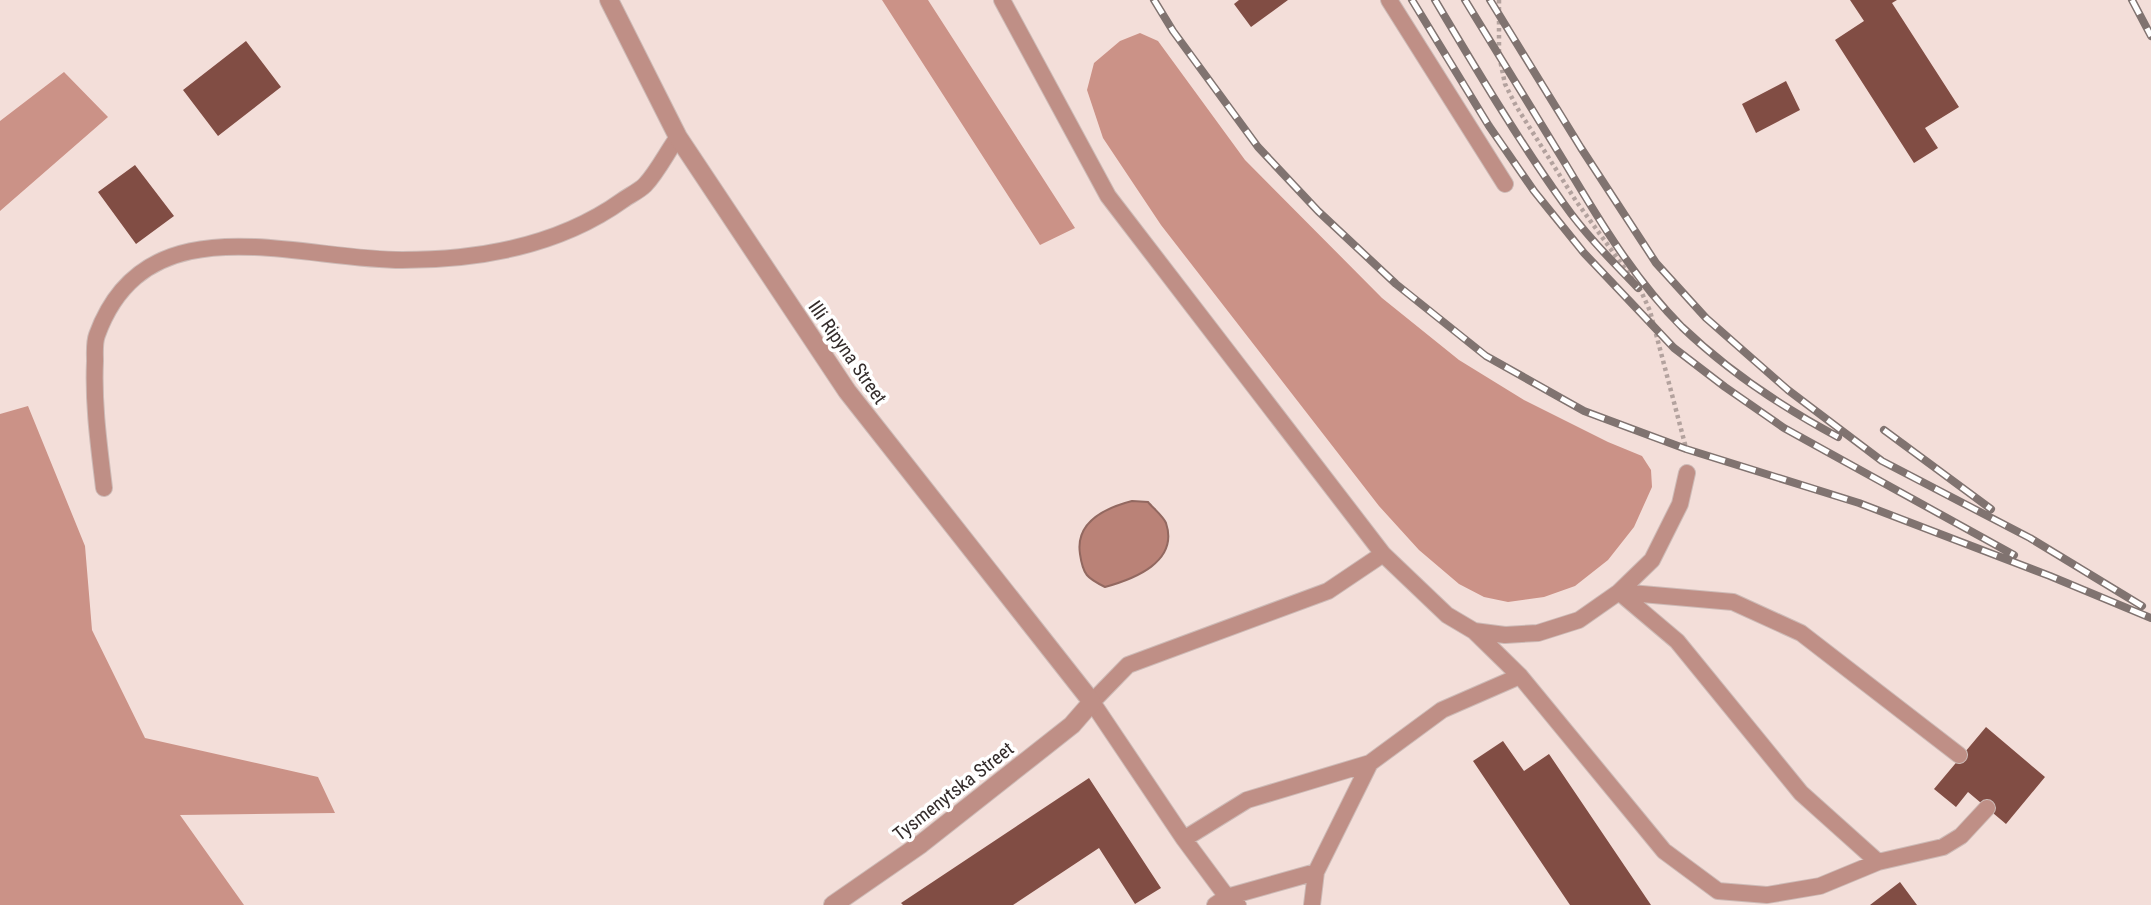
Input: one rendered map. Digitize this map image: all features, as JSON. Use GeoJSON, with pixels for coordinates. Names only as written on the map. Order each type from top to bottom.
{"type":"FeatureCollection","features":[{"type":"Feature","properties":{"kind":"street","name":"Illi Ripyna Street"},"geometry":{"type":"LineString","coordinates":[[609,0],[678,137],[847,391],[1093,702]]}},
{"type":"Feature","properties":{"kind":"street","name":"Tysmenytska Street"},"geometry":{"type":"LineString","coordinates":[[833,905],[921,844],[1072,725],[1093,702]]}},
{"type":"Feature","properties":{"kind":"lane"},"geometry":{"type":"LineString","coordinates":[[1002,0],[1108,196],[1383,554],[1447,614],[1474,631],[1520,676],[1664,851],[1718,891],[1767,895],[1819,886],[1878,862],[1943,847],[1961,836],[1987,808]]}},
{"type":"Feature","properties":{"kind":"lane"},"geometry":{"type":"LineString","coordinates":[[1389,0],[1505,184]]}},
{"type":"Feature","properties":{"kind":"lane"},"geometry":{"type":"LineString","coordinates":[[104,488],[94,397],[96,337],[118,293],[144,268],[179,254],[212,246],[321,252],[400,261],[482,256],[559,236],[609,210],[645,185],[678,137]]}},
{"type":"Feature","properties":{"kind":"lane"},"geometry":{"type":"LineString","coordinates":[[1474,631],[1505,635],[1538,633],[1579,620],[1619,592],[1652,560],[1680,504],[1687,473]]}},
{"type":"Feature","properties":{"kind":"lane"},"geometry":{"type":"LineString","coordinates":[[1316,872],[1227,902],[1093,702],[1128,665],[1328,591],[1383,554]]}},
{"type":"Feature","properties":{"kind":"lane"},"geometry":{"type":"LineString","coordinates":[[1619,592],[1733,602],[1801,633],[1959,755]]}},
{"type":"Feature","properties":{"kind":"lane"},"geometry":{"type":"LineString","coordinates":[[1619,592],[1677,641],[1801,793],[1878,862]]}},
{"type":"Feature","properties":{"kind":"lane"},"geometry":{"type":"LineString","coordinates":[[1184,839],[1247,800],[1370,763],[1442,710],[1520,676]]}},
{"type":"Feature","properties":{"kind":"lane"},"geometry":{"type":"LineString","coordinates":[[1312,905],[1316,872],[1370,763]]}},
{"type":"Feature","properties":{"kind":"path"},"geometry":{"type":"LineString","coordinates":[[1499,0],[1499,55],[1505,83],[1516,106],[1576,201],[1641,291],[1650,311],[1686,449],[1687,473]]}},
{"type":"Feature","properties":{"kind":"shaded area"},"geometry":{"type":"Polygon","coordinates":[[[882,0],[928,0],[1075,228],[1040,245],[882,0]]]}},
{"type":"Feature","properties":{"kind":"shaded area"},"geometry":{"type":"Polygon","coordinates":[[[1140,33],[1158,41],[1245,160],[1382,298],[1459,360],[1524,400],[1642,456],[1651,470],[1652,487],[1634,527],[1608,560],[1575,586],[1544,597],[1508,602],[1484,597],[1459,584],[1419,550],[1379,506],[1161,225],[1103,138],[1087,90],[1094,63],[1120,41],[1140,33]]]}},
{"type":"Feature","properties":{"kind":"shaded area"},"geometry":{"type":"Polygon","coordinates":[[[64,72],[108,117],[0,211],[0,121],[64,72]]]}},
{"type":"Feature","properties":{"kind":"shaded area"},"geometry":{"type":"Polygon","coordinates":[[[28,406],[85,546],[92,630],[145,738],[318,777],[335,813],[180,815],[244,905],[0,905],[0,414],[28,406]]]}},
{"type":"Feature","properties":{"kind":"shaded area"},"geometry":{"type":"Polygon","coordinates":[[[1132,501],[1148,502],[1163,518],[1168,537],[1166,548],[1151,567],[1129,579],[1105,587],[1084,571],[1080,554],[1082,533],[1102,512],[1132,501]]]}},
{"type":"Feature","properties":{"kind":"building"},"geometry":{"type":"Polygon","coordinates":[[[1239,0],[1288,0],[1251,27],[1234,4],[1239,0]]]}},
{"type":"Feature","properties":{"kind":"building"},"geometry":{"type":"Polygon","coordinates":[[[1850,0],[1897,0],[1892,3],[1959,107],[1925,128],[1938,148],[1914,163],[1835,40],[1864,21],[1850,0]]]}},
{"type":"Feature","properties":{"kind":"building"},"geometry":{"type":"Polygon","coordinates":[[[246,41],[281,87],[218,136],[183,90],[246,41]]]}},
{"type":"Feature","properties":{"kind":"building"},"geometry":{"type":"Polygon","coordinates":[[[1786,81],[1800,110],[1756,133],[1742,104],[1786,81]]]}},
{"type":"Feature","properties":{"kind":"building"},"geometry":{"type":"Polygon","coordinates":[[[135,165],[174,216],[136,244],[98,192],[135,165]]]}},
{"type":"Feature","properties":{"kind":"building"},"geometry":{"type":"Polygon","coordinates":[[[1986,727],[2045,777],[2006,824],[1968,792],[1956,807],[1934,789],[1986,727]]]}},
{"type":"Feature","properties":{"kind":"building"},"geometry":{"type":"Polygon","coordinates":[[[1503,741],[1524,771],[1549,754],[1651,905],[1570,905],[1473,761],[1503,741]]]}},
{"type":"Feature","properties":{"kind":"building"},"geometry":{"type":"Polygon","coordinates":[[[1089,778],[1161,888],[1135,904],[1099,848],[1013,905],[901,903],[1089,778]]]}},
{"type":"Feature","properties":{"kind":"building"},"geometry":{"type":"Polygon","coordinates":[[[1900,882],[1917,905],[1870,905],[1900,882]]]}},
{"type":"Feature","properties":{"kind":"railway"},"geometry":{"type":"LineString","coordinates":[[1154,0],[1173,31],[1258,147],[1318,211],[1396,284],[1486,356],[1584,411],[1686,449],[1859,503],[2151,618]]}},
{"type":"Feature","properties":{"kind":"railway"},"geometry":{"type":"LineString","coordinates":[[1412,0],[1489,126],[1534,191],[1584,253],[1674,348],[1784,428],[2014,555]]}},
{"type":"Feature","properties":{"kind":"railway"},"geometry":{"type":"LineString","coordinates":[[1435,0],[1513,129],[1564,204],[1590,237],[1638,288]]}},
{"type":"Feature","properties":{"kind":"railway"},"geometry":{"type":"LineString","coordinates":[[1465,0],[1605,228],[1665,309],[1682,327],[1737,373],[1776,401],[1838,437]]}},
{"type":"Feature","properties":{"kind":"railway"},"geometry":{"type":"LineString","coordinates":[[1490,0],[1656,263],[1706,318],[1788,390],[1882,461],[2030,538],[2142,606]]}},
{"type":"Feature","properties":{"kind":"railway"},"geometry":{"type":"LineString","coordinates":[[2132,0],[2151,36]]}},
{"type":"Feature","properties":{"kind":"railway"},"geometry":{"type":"LineString","coordinates":[[1884,430],[1991,509]]}}]}
